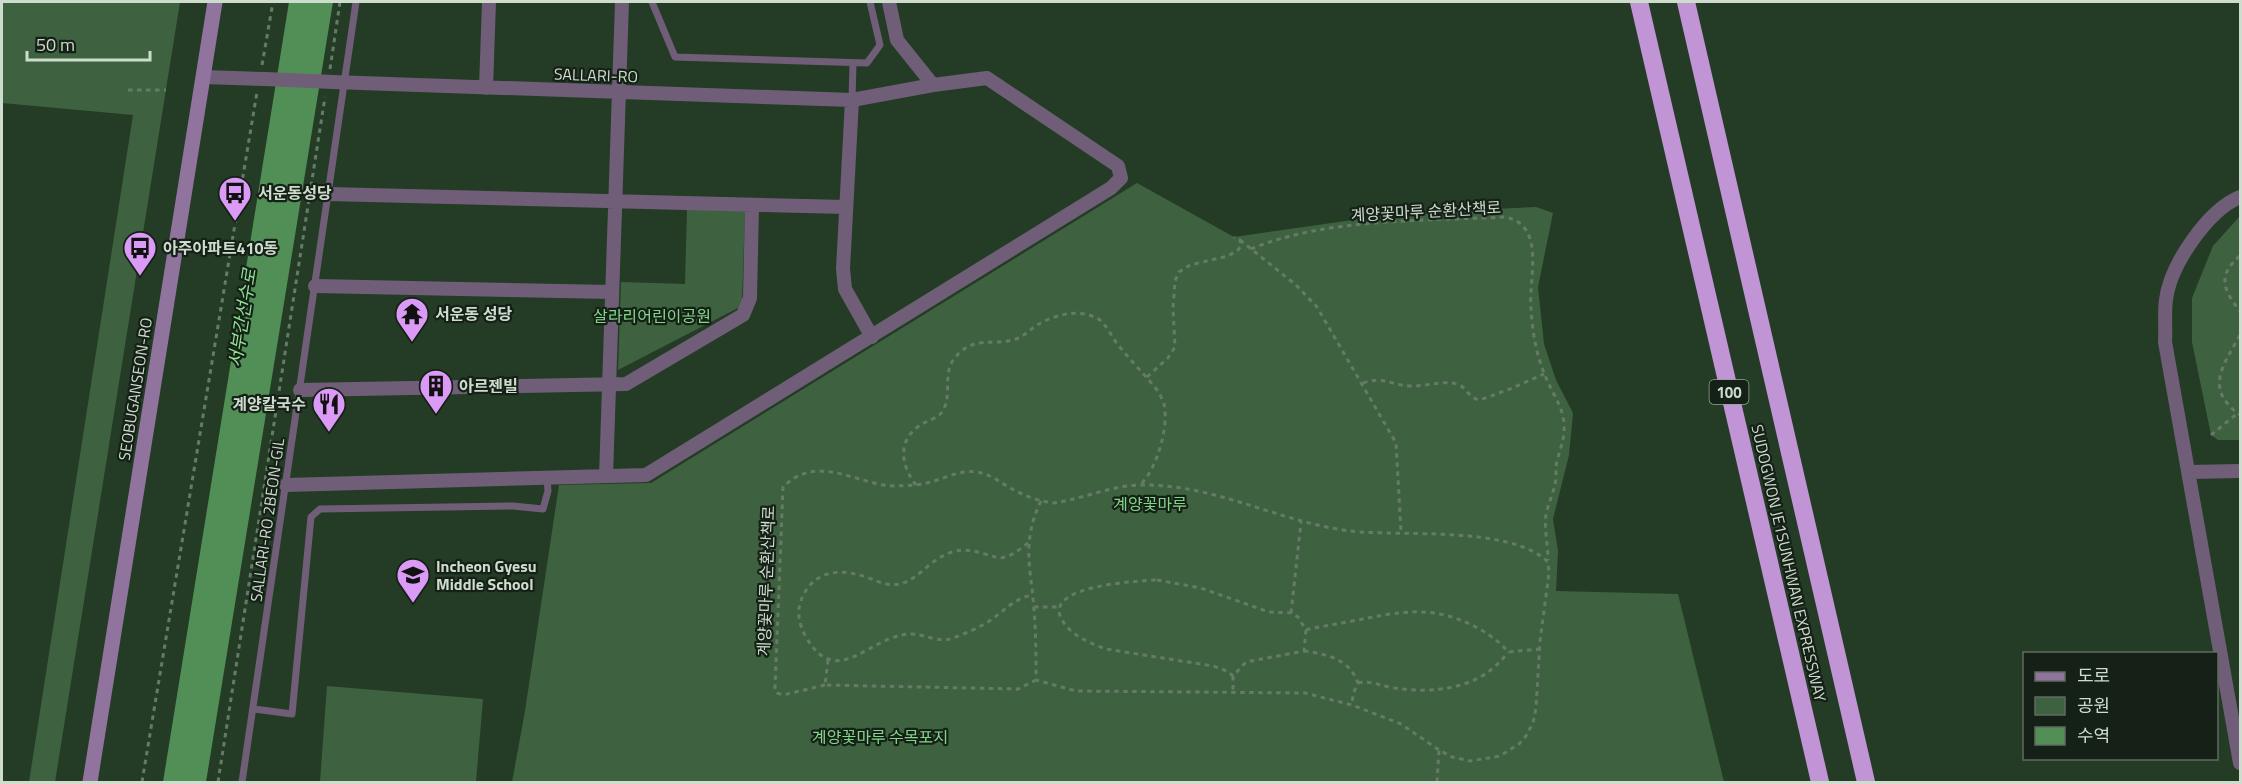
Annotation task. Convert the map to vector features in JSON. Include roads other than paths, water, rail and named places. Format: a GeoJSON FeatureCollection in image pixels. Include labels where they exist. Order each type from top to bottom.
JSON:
{"type":"FeatureCollection","features":[{"type":"Feature","properties":{"kind":"highway","name":"SUDOGWON JE1SUNHWAN EXPRESSWAY"},"geometry":{"type":"LineString","coordinates":[[1639,2],[1820,783]]}},
{"type":"Feature","properties":{"kind":"highway","name":"SUDOGWON JE1SUNHWAN EXPRESSWAY"},"geometry":{"type":"LineString","coordinates":[[1686,2],[1866,783]]}},
{"type":"Feature","properties":{"kind":"main road","name":"SEOBUGANSEON-RO"},"geometry":{"type":"LineString","coordinates":[[90,783],[215,2]]}},
{"type":"Feature","properties":{"kind":"street"},"geometry":{"type":"LineString","coordinates":[[486,88],[489,2]]}},
{"type":"Feature","properties":{"kind":"street"},"geometry":{"type":"LineString","coordinates":[[606,476],[622,2]]}},
{"type":"Feature","properties":{"kind":"street"},"geometry":{"type":"LineString","coordinates":[[889,2],[897,40],[933,85]]}},
{"type":"Feature","properties":{"kind":"street","name":"SALLARI-RO"},"geometry":{"type":"LineString","coordinates":[[203,77],[335,79],[486,88],[852,100],[987,78],[1118,166],[1121,178],[1111,188],[873,337]]}},
{"type":"Feature","properties":{"kind":"street"},"geometry":{"type":"LineString","coordinates":[[286,485],[646,475],[873,337],[846,289],[843,269],[852,100]]}},
{"type":"Feature","properties":{"kind":"street"},"geometry":{"type":"LineString","coordinates":[[328,194],[846,207]]}},
{"type":"Feature","properties":{"kind":"street"},"geometry":{"type":"LineString","coordinates":[[2240,762],[2165,342],[2166,298],[2178,264],[2201,230],[2229,202],[2241,197]]}},
{"type":"Feature","properties":{"kind":"street"},"geometry":{"type":"LineString","coordinates":[[300,390],[626,384],[743,315],[750,298],[752,205]]}},
{"type":"Feature","properties":{"kind":"street"},"geometry":{"type":"LineString","coordinates":[[315,286],[612,292]]}},
{"type":"Feature","properties":{"kind":"street"},"geometry":{"type":"LineString","coordinates":[[2189,472],[2241,471]]}},
{"type":"Feature","properties":{"kind":"lane","name":"SALLARI-RO 2BEON-GIL"},"geometry":{"type":"LineString","coordinates":[[242,783],[328,194],[335,79],[356,2]]}},
{"type":"Feature","properties":{"kind":"lane"},"geometry":{"type":"LineString","coordinates":[[652,2],[675,57],[853,63],[867,63],[880,45],[870,2]]}},
{"type":"Feature","properties":{"kind":"lane"},"geometry":{"type":"LineString","coordinates":[[852,100],[853,63]]}},
{"type":"Feature","properties":{"kind":"lane"},"geometry":{"type":"LineString","coordinates":[[254,709],[292,714],[311,517],[315,512],[320,509],[513,506],[543,509],[548,491],[547,478]]}},
{"type":"Feature","properties":{"kind":"water","name":"서부간선수로"},"geometry":{"type":"Polygon","coordinates":[[[289,2],[333,2],[206,782],[163,782],[289,2]]]}},
{"type":"Feature","properties":{"kind":"place","name":"서운동성당"},"geometry":{"type":"Point","coordinates":[235,222]}},
{"type":"Feature","properties":{"kind":"place","name":"아주아파트410동"},"geometry":{"type":"Point","coordinates":[140,277]}},
{"type":"Feature","properties":{"kind":"place","name":"서운동 성당"},"geometry":{"type":"Point","coordinates":[412,343]}},
{"type":"Feature","properties":{"kind":"place","name":"아르젠빌"},"geometry":{"type":"Point","coordinates":[436,415]}},
{"type":"Feature","properties":{"kind":"place","name":"계양칼국수"},"geometry":{"type":"Point","coordinates":[329,433]}},
{"type":"Feature","properties":{"kind":"place","name":"Incheon Gyesu Middle School"},"geometry":{"type":"Point","coordinates":[413,604]}},
{"type":"Feature","properties":{"kind":"park label","name":"살라리어린이공원"},"geometry":{"type":"Point","coordinates":[652,316]}},
{"type":"Feature","properties":{"kind":"park label","name":"계양꽃마루"},"geometry":{"type":"Point","coordinates":[1150,504]}},
{"type":"Feature","properties":{"kind":"park label","name":"계양꽃마루 수목포지"},"geometry":{"type":"Point","coordinates":[880,737]}}]}
